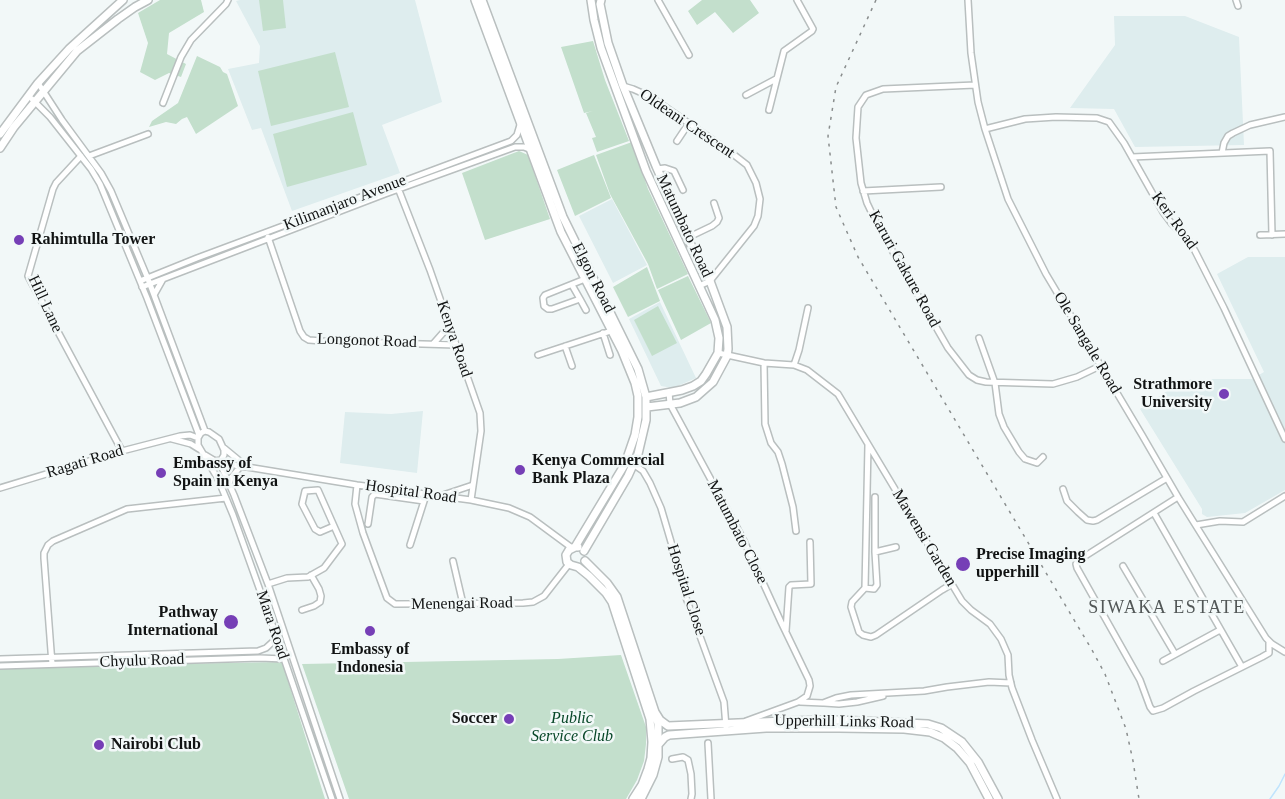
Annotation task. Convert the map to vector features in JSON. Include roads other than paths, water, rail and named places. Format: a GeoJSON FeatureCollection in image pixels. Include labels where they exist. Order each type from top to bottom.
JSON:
{"type":"FeatureCollection","features":[{"type":"Feature","properties":{"kind":"street"},"geometry":{"type":"LineString","coordinates":[[0,134],[38,83],[69,48],[123,0]]}},
{"type":"Feature","properties":{"kind":"street"},"geometry":{"type":"LineString","coordinates":[[129,0],[135,7]]}},
{"type":"Feature","properties":{"kind":"street"},"geometry":{"type":"LineString","coordinates":[[0,148],[14,127],[77,51],[135,7],[148,0]]}},
{"type":"Feature","properties":{"kind":"street"},"geometry":{"type":"LineString","coordinates":[[163,103],[191,40],[228,0]]}},
{"type":"Feature","properties":{"kind":"street","name":"Elgon Road"},"geometry":{"type":"LineString","coordinates":[[475,0],[561,232],[630,369],[638,396],[635,435],[626,461],[573,548]]}},
{"type":"Feature","properties":{"kind":"street","name":"Elgon Road"},"geometry":{"type":"LineString","coordinates":[[482,0],[563,217],[638,369],[646,397],[643,437],[633,464],[584,551]]}},
{"type":"Feature","properties":{"kind":"street"},"geometry":{"type":"LineString","coordinates":[[658,0],[689,55]]}},
{"type":"Feature","properties":{"kind":"street"},"geometry":{"type":"LineString","coordinates":[[768,110],[785,49],[809,35],[813,29],[797,0]]}},
{"type":"Feature","properties":{"kind":"street","name":"Ole Sangale Road"},"geometry":{"type":"LineString","coordinates":[[968,0],[975,85],[985,129],[1008,199],[1038,261],[1178,497],[1269,642],[1285,652]]}},
{"type":"Feature","properties":{"kind":"street"},"geometry":{"type":"LineString","coordinates":[[591,2],[600,2]]}},
{"type":"Feature","properties":{"kind":"street","name":"Matumbato Road"},"geometry":{"type":"LineString","coordinates":[[591,2],[601,48],[645,171],[717,325],[718,353]]}},
{"type":"Feature","properties":{"kind":"street","name":"Matumbato Road"},"geometry":{"type":"LineString","coordinates":[[600,2],[608,43],[623,86],[656,168],[686,235],[710,281],[727,327],[727,356],[713,382],[696,397],[680,403],[646,407]]}},
{"type":"Feature","properties":{"kind":"street"},"geometry":{"type":"LineString","coordinates":[[746,95],[776,80]]}},
{"type":"Feature","properties":{"kind":"street"},"geometry":{"type":"LineString","coordinates":[[38,83],[102,173],[111,191],[149,281],[205,431]]}},
{"type":"Feature","properties":{"kind":"street","name":"Karuri Gakure Road"},"geometry":{"type":"LineString","coordinates":[[975,85],[884,89],[866,95],[858,107],[856,138],[861,183],[877,224],[948,348],[969,375],[977,380],[995,383],[1053,384],[1077,377],[1100,366]]}},
{"type":"Feature","properties":{"kind":"street","name":"Oldeani Crescent"},"geometry":{"type":"LineString","coordinates":[[623,86],[651,97],[729,151],[747,165],[756,183],[760,199],[758,218],[754,226],[710,281],[699,286]]}},
{"type":"Feature","properties":{"kind":"street","name":"Mara Road"},"geometry":{"type":"LineString","coordinates":[[28,96],[50,117],[81,156],[96,176],[104,192],[164,344],[202,452],[234,515],[332,799]]}},
{"type":"Feature","properties":{"kind":"street","name":"Keri Road"},"geometry":{"type":"LineString","coordinates":[[985,129],[1025,119],[1056,117],[1102,118],[1109,122],[1172,224],[1196,251],[1285,439]]}},
{"type":"Feature","properties":{"kind":"street"},"geometry":{"type":"LineString","coordinates":[[1222,153],[1224,143],[1233,133],[1250,125],[1285,117]]}},
{"type":"Feature","properties":{"kind":"street"},"geometry":{"type":"LineString","coordinates":[[677,141],[689,123]]}},
{"type":"Feature","properties":{"kind":"street","name":"Kilimanjaro Avenue"},"geometry":{"type":"LineString","coordinates":[[141,284],[162,277],[197,258],[268,235],[397,187],[511,141],[517,135],[520,125]]}},
{"type":"Feature","properties":{"kind":"street"},"geometry":{"type":"LineString","coordinates":[[89,156],[148,134]]}},
{"type":"Feature","properties":{"kind":"street","name":"Kilimanjaro Avenue"},"geometry":{"type":"LineString","coordinates":[[397,187],[515,147],[529,149]]}},
{"type":"Feature","properties":{"kind":"street"},"geometry":{"type":"LineString","coordinates":[[1132,157],[1270,151],[1272,235]]}},
{"type":"Feature","properties":{"kind":"street","name":"Hill Lane"},"geometry":{"type":"LineString","coordinates":[[81,156],[53,189],[28,276],[122,451]]}},
{"type":"Feature","properties":{"kind":"street"},"geometry":{"type":"LineString","coordinates":[[645,171],[656,168],[674,171],[683,190]]}},
{"type":"Feature","properties":{"kind":"street","name":"Kenya Road"},"geometry":{"type":"LineString","coordinates":[[397,187],[430,270],[480,413],[481,431],[471,500]]}},
{"type":"Feature","properties":{"kind":"street"},"geometry":{"type":"LineString","coordinates":[[863,191],[941,187]]}},
{"type":"Feature","properties":{"kind":"street"},"geometry":{"type":"LineString","coordinates":[[658,198],[668,194]]}},
{"type":"Feature","properties":{"kind":"street"},"geometry":{"type":"LineString","coordinates":[[676,237],[712,226],[717,222],[719,218],[714,203]]}},
{"type":"Feature","properties":{"kind":"street"},"geometry":{"type":"LineString","coordinates":[[1260,235],[1285,234]]}},
{"type":"Feature","properties":{"kind":"street","name":"Longonot Road"},"geometry":{"type":"LineString","coordinates":[[268,235],[300,331],[309,340],[456,345]]}},
{"type":"Feature","properties":{"kind":"street"},"geometry":{"type":"LineString","coordinates":[[143,269],[162,277],[154,295]]}},
{"type":"Feature","properties":{"kind":"street"},"geometry":{"type":"LineString","coordinates":[[580,299],[548,309],[544,306],[543,298],[545,295],[585,279]]}},
{"type":"Feature","properties":{"kind":"street"},"geometry":{"type":"LineString","coordinates":[[572,285],[586,310]]}},
{"type":"Feature","properties":{"kind":"street"},"geometry":{"type":"LineString","coordinates":[[707,303],[716,298]]}},
{"type":"Feature","properties":{"kind":"street"},"geometry":{"type":"LineString","coordinates":[[794,365],[800,350],[808,308]]}},
{"type":"Feature","properties":{"kind":"street","name":"Longonot Road"},"geometry":{"type":"LineString","coordinates":[[434,343],[449,326]]}},
{"type":"Feature","properties":{"kind":"street"},"geometry":{"type":"LineString","coordinates":[[538,355],[611,331]]}},
{"type":"Feature","properties":{"kind":"street"},"geometry":{"type":"LineString","coordinates":[[603,333],[610,355]]}},
{"type":"Feature","properties":{"kind":"street"},"geometry":{"type":"LineString","coordinates":[[979,338],[995,383],[999,414],[1004,427],[1018,452],[1025,459],[1034,463],[1040,462],[1044,457]]}},
{"type":"Feature","properties":{"kind":"street"},"geometry":{"type":"LineString","coordinates":[[164,344],[171,341]]}},
{"type":"Feature","properties":{"kind":"street"},"geometry":{"type":"LineString","coordinates":[[565,346],[572,366]]}},
{"type":"Feature","properties":{"kind":"street"},"geometry":{"type":"LineString","coordinates":[[646,397],[693,386],[706,374],[718,353]]}},
{"type":"Feature","properties":{"kind":"street","name":"Mawensi Garden"},"geometry":{"type":"LineString","coordinates":[[718,353],[764,363],[794,365],[807,370],[838,394],[962,601],[996,630],[1008,655],[1011,682],[1057,799]]}},
{"type":"Feature","properties":{"kind":"street"},"geometry":{"type":"LineString","coordinates":[[764,363],[765,424],[771,443],[778,452],[782,464],[794,507],[796,531]]}},
{"type":"Feature","properties":{"kind":"street","name":"Matumbato Close"},"geometry":{"type":"LineString","coordinates":[[669,392],[670,404],[743,539],[806,673],[810,686],[807,696],[798,702]]}},
{"type":"Feature","properties":{"kind":"street"},"geometry":{"type":"LineString","coordinates":[[198,436],[205,431]]}},
{"type":"Feature","properties":{"kind":"street"},"geometry":{"type":"LineString","coordinates":[[205,431],[214,434],[224,448],[248,467]]}},
{"type":"Feature","properties":{"kind":"street","name":"Ragati Road"},"geometry":{"type":"LineString","coordinates":[[0,488],[122,451],[180,436],[198,436]]}},
{"type":"Feature","properties":{"kind":"street"},"geometry":{"type":"LineString","coordinates":[[170,439],[186,442],[215,461],[220,460],[224,455],[224,448]]}},
{"type":"Feature","properties":{"kind":"street"},"geometry":{"type":"LineString","coordinates":[[868,444],[865,588],[852,602],[851,607],[859,632],[871,637],[876,635],[952,584]]}},
{"type":"Feature","properties":{"kind":"street","name":"Mara Road"},"geometry":{"type":"LineString","coordinates":[[220,460],[268,584],[340,799]]}},
{"type":"Feature","properties":{"kind":"street","name":"Hospital Road"},"geometry":{"type":"LineString","coordinates":[[220,460],[240,467],[425,497],[441,496],[471,500],[509,508],[524,514],[573,548]]}},
{"type":"Feature","properties":{"kind":"street","name":"Hospital Close"},"geometry":{"type":"LineString","coordinates":[[633,464],[643,471],[661,508],[685,595],[724,702],[726,732]]}},
{"type":"Feature","properties":{"kind":"street"},"geometry":{"type":"LineString","coordinates":[[229,484],[240,467]]}},
{"type":"Feature","properties":{"kind":"street"},"geometry":{"type":"LineString","coordinates":[[1063,489],[1067,501],[1087,520],[1094,521],[1167,478]]}},
{"type":"Feature","properties":{"kind":"street","name":"Menengai Road"},"geometry":{"type":"LineString","coordinates":[[357,485],[355,504],[357,516],[389,600],[395,604],[534,602],[544,596],[569,564]]}},
{"type":"Feature","properties":{"kind":"street"},"geometry":{"type":"LineString","coordinates":[[441,496],[473,485]]}},
{"type":"Feature","properties":{"kind":"street"},"geometry":{"type":"LineString","coordinates":[[268,584],[287,578],[308,577],[324,568],[342,544],[334,526],[318,490],[305,491],[302,504],[315,529],[320,532],[334,526]]}},
{"type":"Feature","properties":{"kind":"street"},"geometry":{"type":"LineString","coordinates":[[368,524],[372,497],[375,494],[425,497],[410,545]]}},
{"type":"Feature","properties":{"kind":"street"},"geometry":{"type":"LineString","coordinates":[[1196,525],[1220,521],[1243,522],[1285,496]]}},
{"type":"Feature","properties":{"kind":"street"},"geometry":{"type":"LineString","coordinates":[[865,588],[874,589],[877,585],[874,552],[875,497]]}},
{"type":"Feature","properties":{"kind":"street"},"geometry":{"type":"LineString","coordinates":[[1178,497],[1076,564],[1140,680],[1148,704],[1154,711],[1158,710],[1269,653],[1269,642]]}},
{"type":"Feature","properties":{"kind":"street"},"geometry":{"type":"LineString","coordinates":[[52,661],[44,558],[48,545],[127,509],[226,498]]}},
{"type":"Feature","properties":{"kind":"street"},"geometry":{"type":"LineString","coordinates":[[1154,513],[1242,666]]}},
{"type":"Feature","properties":{"kind":"street"},"geometry":{"type":"LineString","coordinates":[[786,632],[789,586],[811,584],[810,542]]}},
{"type":"Feature","properties":{"kind":"street"},"geometry":{"type":"LineString","coordinates":[[874,552],[896,547]]}},
{"type":"Feature","properties":{"kind":"street"},"geometry":{"type":"LineString","coordinates":[[578,567],[585,561],[586,555],[580,548],[573,548],[566,555],[569,564],[578,567],[606,593],[612,602],[650,719],[651,758],[642,785],[633,799]]}},
{"type":"Feature","properties":{"kind":"street"},"geometry":{"type":"LineString","coordinates":[[453,561],[463,604]]}},
{"type":"Feature","properties":{"kind":"street"},"geometry":{"type":"LineString","coordinates":[[585,561],[607,583],[617,597],[658,724],[658,757],[653,775],[641,799]]}},
{"type":"Feature","properties":{"kind":"street"},"geometry":{"type":"LineString","coordinates":[[1123,566],[1175,654]]}},
{"type":"Feature","properties":{"kind":"street"},"geometry":{"type":"LineString","coordinates":[[302,610],[320,602],[319,589],[311,575]]}},
{"type":"Feature","properties":{"kind":"street"},"geometry":{"type":"LineString","coordinates":[[1163,661],[1220,630]]}},
{"type":"Feature","properties":{"kind":"street","name":"Chyulu Road"},"geometry":{"type":"LineString","coordinates":[[0,666],[52,661],[258,651],[266,648],[277,638]]}},
{"type":"Feature","properties":{"kind":"street","name":"Chyulu Road"},"geometry":{"type":"LineString","coordinates":[[0,659],[52,661],[284,659]]}},
{"type":"Feature","properties":{"kind":"street"},"geometry":{"type":"LineString","coordinates":[[745,722],[798,702],[823,703],[851,695],[924,691],[989,682],[1011,682]]}},
{"type":"Feature","properties":{"kind":"street"},"geometry":{"type":"LineString","coordinates":[[655,712],[668,726],[726,723]]}},
{"type":"Feature","properties":{"kind":"street","name":"Upperhill Links Road"},"geometry":{"type":"LineString","coordinates":[[726,723],[837,720],[917,723],[941,728],[962,742],[978,762],[998,799]]}},
{"type":"Feature","properties":{"kind":"street","name":"Upperhill Links Road"},"geometry":{"type":"LineString","coordinates":[[726,732],[766,728],[839,728],[904,729],[930,732],[944,738],[957,748],[970,763],[989,799]]}},
{"type":"Feature","properties":{"kind":"street"},"geometry":{"type":"LineString","coordinates":[[658,746],[664,737],[669,735],[726,732]]}},
{"type":"Feature","properties":{"kind":"street"},"geometry":{"type":"LineString","coordinates":[[708,743],[711,799]]}},
{"type":"Feature","properties":{"kind":"street"},"geometry":{"type":"LineString","coordinates":[[672,759],[683,757],[688,759],[692,774],[691,799]]}},
{"type":"Feature","properties":{"kind":"waterway"},"geometry":{"type":"LineString","coordinates":[[1270,799],[1285,774]]}},
{"type":"Feature","properties":{"kind":"railway"},"geometry":{"type":"LineString","coordinates":[[876,0],[836,87],[828,136],[836,207],[858,257],[1105,674],[1126,729],[1139,799]]}},
{"type":"Feature","properties":{"kind":"place","name":"Rahimtulla Tower"},"geometry":{"type":"Point","coordinates":[19,240]}},
{"type":"Feature","properties":{"kind":"place","name":"Strathmore University"},"geometry":{"type":"Point","coordinates":[1224,394]}},
{"type":"Feature","properties":{"kind":"place","name":"Kenya Commercial Bank Plaza"},"geometry":{"type":"Point","coordinates":[520,470]}},
{"type":"Feature","properties":{"kind":"place","name":"Embassy of Spain in Kenya"},"geometry":{"type":"Point","coordinates":[161,473]}},
{"type":"Feature","properties":{"kind":"place","name":"Precise Imaging upperhill"},"geometry":{"type":"Point","coordinates":[963,564]}},
{"type":"Feature","properties":{"kind":"place","name":"Pathway International"},"geometry":{"type":"Point","coordinates":[231,622]}},
{"type":"Feature","properties":{"kind":"place","name":"Embassy of Indonesia"},"geometry":{"type":"Point","coordinates":[370,631]}},
{"type":"Feature","properties":{"kind":"place","name":"Soccer"},"geometry":{"type":"Point","coordinates":[509,719]}},
{"type":"Feature","properties":{"kind":"place","name":"Nairobi Club"},"geometry":{"type":"Point","coordinates":[99,745]}},
{"type":"Feature","properties":{"kind":"district","name":"SIWAKA ESTATE"},"geometry":{"type":"Point","coordinates":[1167,608]}},
{"type":"Feature","properties":{"kind":"park label","name":"Public Service Club"},"geometry":{"type":"Point","coordinates":[572,728]}}]}
